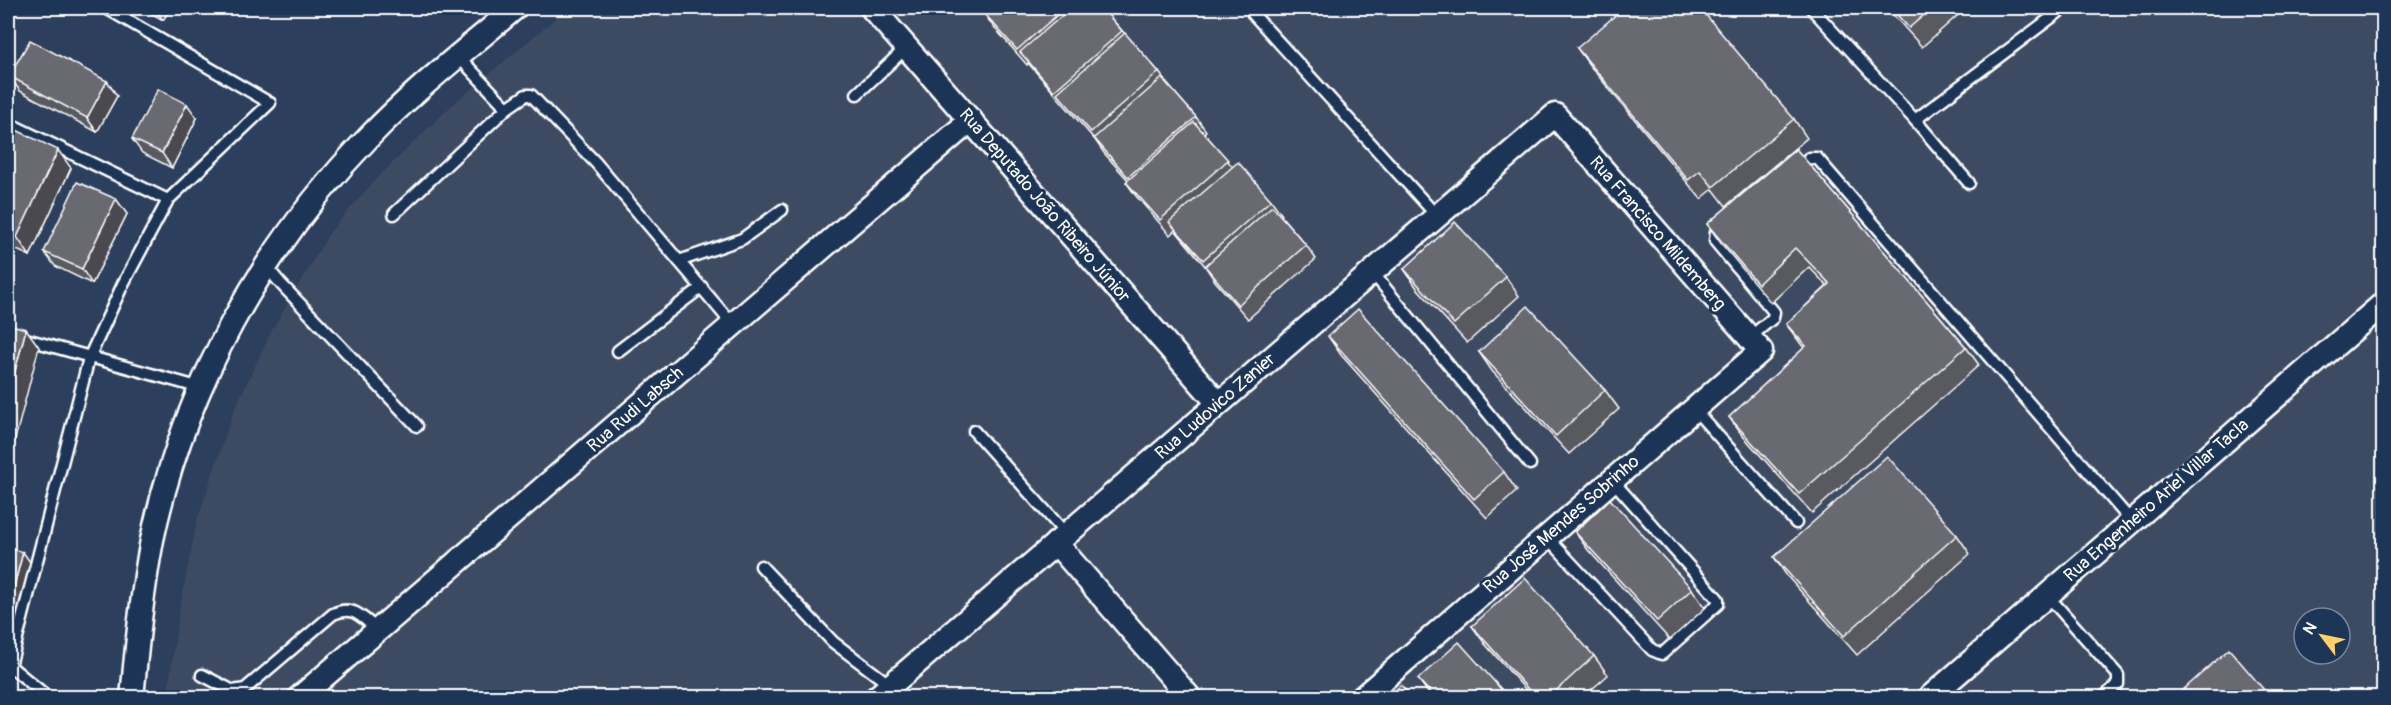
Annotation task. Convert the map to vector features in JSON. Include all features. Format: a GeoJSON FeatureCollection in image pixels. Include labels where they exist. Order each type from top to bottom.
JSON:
{"type":"FeatureCollection","features":[{"type":"Feature","properties":{"kind":"street"},"geometry":{"type":"LineString","coordinates":[[132,698],[143,594],[167,482],[201,388],[223,340],[266,265],[293,225],[369,137],[409,98],[515,8]]}},
{"type":"Feature","properties":{"kind":"street","name":"Rua Deputado João Ribeiro Júnior"},"geometry":{"type":"LineString","coordinates":[[872,8],[1218,403]]}},
{"type":"Feature","properties":{"kind":"street","name":"Rua Ludovico Zanier"},"geometry":{"type":"LineString","coordinates":[[883,691],[1555,115]]}},
{"type":"Feature","properties":{"kind":"street","name":"Rua Francisco Mildemberg"},"geometry":{"type":"LineString","coordinates":[[1555,115],[1755,345]]}},
{"type":"Feature","properties":{"kind":"street","name":"Rua Rudi Labsch"},"geometry":{"type":"LineString","coordinates":[[299,698],[971,120]]}},
{"type":"Feature","properties":{"kind":"street","name":"Rua Engenheiro Ariel Villar Tacla"},"geometry":{"type":"LineString","coordinates":[[1929,698],[2384,303]]}},
{"type":"Feature","properties":{"kind":"street","name":"Rua José Mendes Sobrinho"},"geometry":{"type":"LineString","coordinates":[[1362,698],[1694,409],[1755,345]]}},
{"type":"Feature","properties":{"kind":"street"},"geometry":{"type":"LineString","coordinates":[[1061,538],[1190,698]]}},
{"type":"Feature","properties":{"kind":"lane"},"geometry":{"type":"LineString","coordinates":[[49,698],[9,666],[89,358],[123,284],[168,200],[270,103],[106,8]]}},
{"type":"Feature","properties":{"kind":"lane"},"geometry":{"type":"LineString","coordinates":[[1915,120],[2064,8]]}},
{"type":"Feature","properties":{"kind":"lane"},"geometry":{"type":"LineString","coordinates":[[1814,10],[1915,120],[1969,183]]}},
{"type":"Feature","properties":{"kind":"lane"},"geometry":{"type":"LineString","coordinates":[[1253,14],[1437,216]]}},
{"type":"Feature","properties":{"kind":"lane"},"geometry":{"type":"LineString","coordinates":[[858,94],[907,48]]}},
{"type":"Feature","properties":{"kind":"lane"},"geometry":{"type":"LineString","coordinates":[[458,56],[507,108]]}},
{"type":"Feature","properties":{"kind":"lane"},"geometry":{"type":"LineString","coordinates":[[394,214],[507,108],[526,95],[531,95],[596,164],[733,325]]}},
{"type":"Feature","properties":{"kind":"lane"},"geometry":{"type":"LineString","coordinates":[[8,123],[168,200]]}},
{"type":"Feature","properties":{"kind":"lane"},"geometry":{"type":"LineString","coordinates":[[1791,172],[1809,158],[1817,158],[2132,522]]}},
{"type":"Feature","properties":{"kind":"lane"},"geometry":{"type":"LineString","coordinates":[[679,261],[742,238],[782,210]]}},
{"type":"Feature","properties":{"kind":"lane"},"geometry":{"type":"LineString","coordinates":[[1735,217],[1716,232],[1715,241],[1774,312],[1773,318],[1755,345]]}},
{"type":"Feature","properties":{"kind":"lane"},"geometry":{"type":"LineString","coordinates":[[266,265],[281,284],[417,426]]}},
{"type":"Feature","properties":{"kind":"lane"},"geometry":{"type":"LineString","coordinates":[[1372,272],[1530,464]]}},
{"type":"Feature","properties":{"kind":"lane"},"geometry":{"type":"LineString","coordinates":[[618,351],[702,287]]}},
{"type":"Feature","properties":{"kind":"lane"},"geometry":{"type":"LineString","coordinates":[[8,334],[201,388]]}},
{"type":"Feature","properties":{"kind":"lane"},"geometry":{"type":"LineString","coordinates":[[1694,409],[1796,523]]}},
{"type":"Feature","properties":{"kind":"lane"},"geometry":{"type":"LineString","coordinates":[[974,431],[1061,538]]}},
{"type":"Feature","properties":{"kind":"lane"},"geometry":{"type":"LineString","coordinates":[[1547,537],[1652,650],[1662,654],[1718,604],[1718,599],[1612,480]]}},
{"type":"Feature","properties":{"kind":"lane"},"geometry":{"type":"LineString","coordinates":[[761,566],[883,691]]}},
{"type":"Feature","properties":{"kind":"lane"},"geometry":{"type":"LineString","coordinates":[[2047,595],[2118,675],[2118,684],[2103,698]]}},
{"type":"Feature","properties":{"kind":"lane"},"geometry":{"type":"LineString","coordinates":[[202,675],[233,691],[245,689],[333,614],[342,610],[353,610],[378,630]]}},
{"type":"Feature","properties":{"kind":"shaded area"},"geometry":{"type":"Polygon","coordinates":[[[568,8],[2383,8],[2383,697],[167,698],[179,612],[197,521],[233,413],[271,332],[330,232],[374,181],[451,106],[568,8]]]}},
{"type":"Feature","properties":{"kind":"building"},"geometry":{"type":"Polygon","coordinates":[[[987,8],[1065,8],[1017,50],[983,12],[987,8]]]}},
{"type":"Feature","properties":{"kind":"building"},"geometry":{"type":"Polygon","coordinates":[[[1071,8],[1102,8],[1122,31],[1054,91],[1020,52],[1071,8]]]}},
{"type":"Feature","properties":{"kind":"building"},"geometry":{"type":"Polygon","coordinates":[[[1624,8],[1700,8],[1794,119],[1713,187],[1700,171],[1688,180],[1577,48],[1624,8]]]}},
{"type":"Feature","properties":{"kind":"building"},"geometry":{"type":"Polygon","coordinates":[[[1891,8],[1932,8],[1909,28],[1891,8]]]}},
{"type":"Feature","properties":{"kind":"building"},"geometry":{"type":"Polygon","coordinates":[[[1125,33],[1159,72],[1091,132],[1057,93],[1125,33]]]}},
{"type":"Feature","properties":{"kind":"building"},"geometry":{"type":"Polygon","coordinates":[[[30,40],[107,81],[87,118],[9,76],[30,40]]]}},
{"type":"Feature","properties":{"kind":"building"},"geometry":{"type":"Polygon","coordinates":[[[1162,78],[1196,117],[1128,177],[1094,138],[1162,78]]]}},
{"type":"Feature","properties":{"kind":"building"},"geometry":{"type":"Polygon","coordinates":[[[158,89],[187,104],[162,153],[132,139],[158,89]]]}},
{"type":"Feature","properties":{"kind":"building"},"geometry":{"type":"Polygon","coordinates":[[[1194,122],[1228,160],[1160,220],[1126,182],[1194,122]]]}},
{"type":"Feature","properties":{"kind":"building"},"geometry":{"type":"Polygon","coordinates":[[[8,126],[58,150],[17,237],[8,233],[8,126]]]}},
{"type":"Feature","properties":{"kind":"building"},"geometry":{"type":"Polygon","coordinates":[[[1796,149],[1966,347],[1799,494],[1729,417],[1806,346],[1786,324],[1830,284],[1795,248],[1758,284],[1707,224],[1796,149]]]}},
{"type":"Feature","properties":{"kind":"building"},"geometry":{"type":"Polygon","coordinates":[[[1238,162],[1271,200],[1203,260],[1169,222],[1238,162]]]}},
{"type":"Feature","properties":{"kind":"building"},"geometry":{"type":"Polygon","coordinates":[[[77,182],[116,199],[82,269],[44,252],[77,182]]]}},
{"type":"Feature","properties":{"kind":"building"},"geometry":{"type":"Polygon","coordinates":[[[1272,206],[1306,245],[1238,305],[1205,266],[1272,206]]]}},
{"type":"Feature","properties":{"kind":"building"},"geometry":{"type":"Polygon","coordinates":[[[1455,222],[1506,277],[1454,324],[1404,269],[1455,222]]]}},
{"type":"Feature","properties":{"kind":"building"},"geometry":{"type":"Polygon","coordinates":[[[1528,306],[1605,390],[1556,436],[1479,352],[1528,306]]]}},
{"type":"Feature","properties":{"kind":"building"},"geometry":{"type":"Polygon","coordinates":[[[1358,309],[1504,472],[1474,499],[1328,336],[1358,309]]]}},
{"type":"Feature","properties":{"kind":"building"},"geometry":{"type":"Polygon","coordinates":[[[8,324],[26,329],[8,398],[8,324]]]}},
{"type":"Feature","properties":{"kind":"building"},"geometry":{"type":"Polygon","coordinates":[[[1887,456],[1957,535],[1844,636],[1774,557],[1887,456]]]}},
{"type":"Feature","properties":{"kind":"building"},"geometry":{"type":"Polygon","coordinates":[[[1610,499],[1692,589],[1657,621],[1575,532],[1610,499]]]}},
{"type":"Feature","properties":{"kind":"building"},"geometry":{"type":"Polygon","coordinates":[[[8,548],[23,552],[9,605],[8,605],[8,548]]]}},
{"type":"Feature","properties":{"kind":"building"},"geometry":{"type":"Polygon","coordinates":[[[1525,578],[1594,656],[1548,698],[1536,698],[1472,626],[1525,578]]]}},
{"type":"Feature","properties":{"kind":"building"},"geometry":{"type":"Polygon","coordinates":[[[1459,642],[1509,698],[1435,698],[1418,679],[1459,642]]]}},
{"type":"Feature","properties":{"kind":"building"},"geometry":{"type":"Polygon","coordinates":[[[2229,649],[2271,698],[2174,698],[2229,649]]]}},
{"type":"Feature","properties":{"kind":"building"},"geometry":{"type":"Polygon","coordinates":[[[1401,685],[1412,698],[1387,698],[1401,685]]]}}]}
